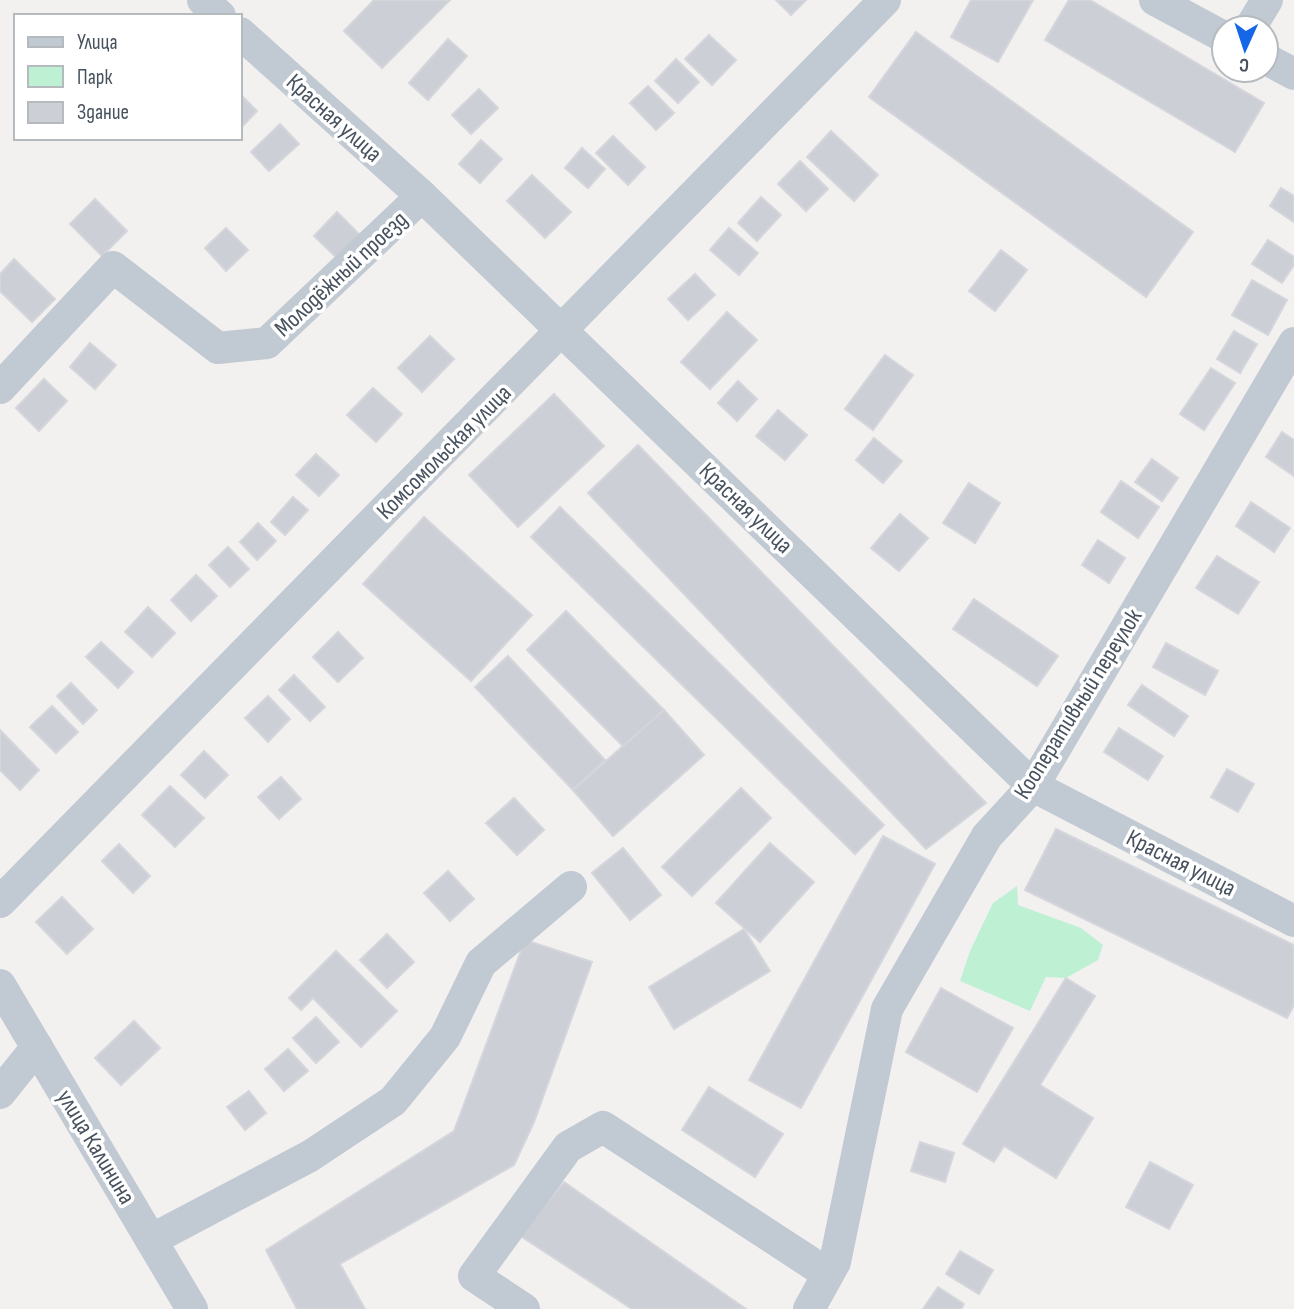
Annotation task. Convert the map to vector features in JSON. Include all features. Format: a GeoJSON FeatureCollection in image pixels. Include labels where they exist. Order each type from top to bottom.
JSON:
{"type":"FeatureCollection","features":[{"type":"Feature","properties":{"kind":"street"},"geometry":{"type":"LineString","coordinates":[[203,0],[218,14]]}},
{"type":"Feature","properties":{"kind":"street","name":"Комсомольская улица"},"geometry":{"type":"LineString","coordinates":[[0,901],[886,0]]}},
{"type":"Feature","properties":{"kind":"street"},"geometry":{"type":"LineString","coordinates":[[1155,0],[1210,29]]}},
{"type":"Feature","properties":{"kind":"street","name":"Красная улица"},"geometry":{"type":"LineString","coordinates":[[242,35],[422,196],[1033,786],[1294,921]]}},
{"type":"Feature","properties":{"kind":"street","name":"Молодёжный проезд"},"geometry":{"type":"LineString","coordinates":[[0,388],[113,267],[218,348],[267,343],[422,196]]}},
{"type":"Feature","properties":{"kind":"street","name":"Кооперативный переулок"},"geometry":{"type":"LineString","coordinates":[[809,1309],[835,1262],[887,1009],[987,836],[1033,786],[1294,343]]}},
{"type":"Feature","properties":{"kind":"street"},"geometry":{"type":"LineString","coordinates":[[151,1240],[310,1156],[393,1101],[445,1037],[481,963],[571,887]]}},
{"type":"Feature","properties":{"kind":"street","name":"улица Калинина"},"geometry":{"type":"LineString","coordinates":[[0,985],[192,1309]]}},
{"type":"Feature","properties":{"kind":"street"},"geometry":{"type":"LineString","coordinates":[[0,1093],[37,1047]]}},
{"type":"Feature","properties":{"kind":"street"},"geometry":{"type":"LineString","coordinates":[[524,1309],[474,1276],[568,1147],[603,1127],[828,1274]]}},
{"type":"Feature","properties":{"kind":"green space"},"geometry":{"type":"Polygon","coordinates":[[[1017,886],[1018,905],[1081,928],[1103,945],[1098,960],[1066,978],[1046,977],[1030,1011],[960,981],[970,951],[993,903],[1017,886]]]}},
{"type":"Feature","properties":{"kind":"building"},"geometry":{"type":"Polygon","coordinates":[[[374,0],[450,0],[382,68],[344,31],[374,0]]]}},
{"type":"Feature","properties":{"kind":"building"},"geometry":{"type":"Polygon","coordinates":[[[776,0],[806,0],[791,15],[776,0]]]}},
{"type":"Feature","properties":{"kind":"building"},"geometry":{"type":"Polygon","coordinates":[[[971,0],[1033,0],[998,62],[951,37],[971,0]]]}},
{"type":"Feature","properties":{"kind":"building"},"geometry":{"type":"Polygon","coordinates":[[[1069,0],[1090,0],[1210,71],[1210,84],[1232,84],[1264,103],[1235,152],[1045,40],[1069,0]]]}},
{"type":"Feature","properties":{"kind":"building"},"geometry":{"type":"Polygon","coordinates":[[[916,32],[1193,232],[1146,297],[869,97],[916,32]]]}},
{"type":"Feature","properties":{"kind":"building"},"geometry":{"type":"Polygon","coordinates":[[[709,35],[736,60],[712,85],[685,59],[709,35]]]}},
{"type":"Feature","properties":{"kind":"building"},"geometry":{"type":"Polygon","coordinates":[[[448,39],[467,56],[428,100],[409,83],[448,39]]]}},
{"type":"Feature","properties":{"kind":"building"},"geometry":{"type":"Polygon","coordinates":[[[676,59],[699,82],[678,103],[655,81],[676,59]]]}},
{"type":"Feature","properties":{"kind":"building"},"geometry":{"type":"Polygon","coordinates":[[[648,86],[674,113],[656,130],[630,103],[648,86]]]}},
{"type":"Feature","properties":{"kind":"building"},"geometry":{"type":"Polygon","coordinates":[[[479,89],[498,108],[471,134],[452,115],[479,89]]]}},
{"type":"Feature","properties":{"kind":"building"},"geometry":{"type":"Polygon","coordinates":[[[242,96],[257,111],[242,127],[242,96]]]}},
{"type":"Feature","properties":{"kind":"building"},"geometry":{"type":"Polygon","coordinates":[[[280,124],[299,144],[269,171],[251,152],[280,124]]]}},
{"type":"Feature","properties":{"kind":"building"},"geometry":{"type":"Polygon","coordinates":[[[831,131],[878,175],[854,201],[807,157],[831,131]]]}},
{"type":"Feature","properties":{"kind":"building"},"geometry":{"type":"Polygon","coordinates":[[[613,136],[645,167],[628,185],[596,153],[613,136]]]}},
{"type":"Feature","properties":{"kind":"building"},"geometry":{"type":"Polygon","coordinates":[[[481,140],[502,159],[480,183],[459,164],[481,140]]]}},
{"type":"Feature","properties":{"kind":"building"},"geometry":{"type":"Polygon","coordinates":[[[582,148],[605,169],[588,188],[565,168],[582,148]]]}},
{"type":"Feature","properties":{"kind":"building"},"geometry":{"type":"Polygon","coordinates":[[[800,161],[828,189],[806,211],[778,184],[800,161]]]}},
{"type":"Feature","properties":{"kind":"building"},"geometry":{"type":"Polygon","coordinates":[[[532,175],[571,212],[545,238],[507,201],[532,175]]]}},
{"type":"Feature","properties":{"kind":"building"},"geometry":{"type":"Polygon","coordinates":[[[1281,188],[1294,196],[1294,222],[1270,206],[1281,188]]]}},
{"type":"Feature","properties":{"kind":"building"},"geometry":{"type":"Polygon","coordinates":[[[761,197],[781,215],[757,241],[738,223],[761,197]]]}},
{"type":"Feature","properties":{"kind":"building"},"geometry":{"type":"Polygon","coordinates":[[[95,199],[127,231],[102,256],[70,224],[95,199]]]}},
{"type":"Feature","properties":{"kind":"building"},"geometry":{"type":"Polygon","coordinates":[[[337,212],[360,235],[338,259],[314,236],[337,212]]]}},
{"type":"Feature","properties":{"kind":"building"},"geometry":{"type":"Polygon","coordinates":[[[226,228],[248,250],[226,271],[205,248],[226,228]]]}},
{"type":"Feature","properties":{"kind":"building"},"geometry":{"type":"Polygon","coordinates":[[[729,228],[758,253],[739,275],[710,250],[729,228]]]}},
{"type":"Feature","properties":{"kind":"building"},"geometry":{"type":"Polygon","coordinates":[[[1268,240],[1294,257],[1294,265],[1282,283],[1252,264],[1268,240]]]}},
{"type":"Feature","properties":{"kind":"building"},"geometry":{"type":"Polygon","coordinates":[[[1001,250],[1027,270],[995,311],[969,291],[1001,250]]]}},
{"type":"Feature","properties":{"kind":"building"},"geometry":{"type":"Polygon","coordinates":[[[14,259],[55,299],[32,322],[0,291],[0,274],[14,259]]]}},
{"type":"Feature","properties":{"kind":"building"},"geometry":{"type":"Polygon","coordinates":[[[695,274],[715,295],[688,320],[668,299],[695,274]]]}},
{"type":"Feature","properties":{"kind":"building"},"geometry":{"type":"Polygon","coordinates":[[[1252,280],[1287,300],[1268,335],[1232,315],[1252,280]]]}},
{"type":"Feature","properties":{"kind":"building"},"geometry":{"type":"Polygon","coordinates":[[[727,312],[757,340],[710,389],[681,362],[727,312]]]}},
{"type":"Feature","properties":{"kind":"building"},"geometry":{"type":"Polygon","coordinates":[[[1234,331],[1257,344],[1240,373],[1217,359],[1234,331]]]}},
{"type":"Feature","properties":{"kind":"building"},"geometry":{"type":"Polygon","coordinates":[[[430,336],[454,359],[422,392],[398,368],[430,336]]]}},
{"type":"Feature","properties":{"kind":"building"},"geometry":{"type":"Polygon","coordinates":[[[90,343],[116,365],[95,389],[70,367],[90,343]]]}},
{"type":"Feature","properties":{"kind":"building"},"geometry":{"type":"Polygon","coordinates":[[[885,355],[913,375],[873,430],[845,409],[885,355]]]}},
{"type":"Feature","properties":{"kind":"building"},"geometry":{"type":"Polygon","coordinates":[[[1211,368],[1235,383],[1204,430],[1180,414],[1211,368]]]}},
{"type":"Feature","properties":{"kind":"building"},"geometry":{"type":"Polygon","coordinates":[[[44,379],[67,401],[39,431],[16,408],[44,379]]]}},
{"type":"Feature","properties":{"kind":"building"},"geometry":{"type":"Polygon","coordinates":[[[738,381],[757,399],[737,421],[718,403],[738,381]]]}},
{"type":"Feature","properties":{"kind":"building"},"geometry":{"type":"Polygon","coordinates":[[[373,388],[402,414],[376,442],[347,415],[373,388]]]}},
{"type":"Feature","properties":{"kind":"building"},"geometry":{"type":"Polygon","coordinates":[[[554,394],[604,446],[518,527],[469,475],[554,394]]]}},
{"type":"Feature","properties":{"kind":"building"},"geometry":{"type":"Polygon","coordinates":[[[778,410],[807,435],[785,460],[756,436],[778,410]]]}},
{"type":"Feature","properties":{"kind":"building"},"geometry":{"type":"Polygon","coordinates":[[[1282,432],[1294,440],[1294,476],[1266,457],[1282,432]]]}},
{"type":"Feature","properties":{"kind":"building"},"geometry":{"type":"Polygon","coordinates":[[[874,438],[902,461],[883,483],[856,460],[874,438]]]}},
{"type":"Feature","properties":{"kind":"building"},"geometry":{"type":"Polygon","coordinates":[[[638,445],[986,803],[926,849],[588,493],[638,445]]]}},
{"type":"Feature","properties":{"kind":"building"},"geometry":{"type":"Polygon","coordinates":[[[316,454],[339,475],[319,496],[296,475],[316,454]]]}},
{"type":"Feature","properties":{"kind":"building"},"geometry":{"type":"Polygon","coordinates":[[[1152,459],[1178,478],[1162,501],[1135,482],[1152,459]]]}},
{"type":"Feature","properties":{"kind":"building"},"geometry":{"type":"Polygon","coordinates":[[[1121,481],[1159,507],[1138,538],[1101,512],[1121,481]]]}},
{"type":"Feature","properties":{"kind":"building"},"geometry":{"type":"Polygon","coordinates":[[[969,483],[1000,503],[975,543],[943,523],[969,483]]]}},
{"type":"Feature","properties":{"kind":"building"},"geometry":{"type":"Polygon","coordinates":[[[293,497],[308,510],[285,535],[271,522],[293,497]]]}},
{"type":"Feature","properties":{"kind":"building"},"geometry":{"type":"Polygon","coordinates":[[[1251,502],[1290,528],[1274,552],[1236,526],[1251,502]]]}},
{"type":"Feature","properties":{"kind":"building"},"geometry":{"type":"Polygon","coordinates":[[[560,507],[884,825],[855,854],[531,537],[560,507]]]}},
{"type":"Feature","properties":{"kind":"building"},"geometry":{"type":"Polygon","coordinates":[[[900,514],[928,538],[899,571],[871,548],[900,514]]]}},
{"type":"Feature","properties":{"kind":"building"},"geometry":{"type":"Polygon","coordinates":[[[424,517],[532,615],[471,681],[363,584],[424,517]]]}},
{"type":"Feature","properties":{"kind":"building"},"geometry":{"type":"Polygon","coordinates":[[[258,523],[276,541],[257,560],[240,542],[258,523]]]}},
{"type":"Feature","properties":{"kind":"building"},"geometry":{"type":"Polygon","coordinates":[[[1098,540],[1125,558],[1109,583],[1082,565],[1098,540]]]}},
{"type":"Feature","properties":{"kind":"building"},"geometry":{"type":"Polygon","coordinates":[[[228,547],[249,569],[230,587],[209,565],[228,547]]]}},
{"type":"Feature","properties":{"kind":"building"},"geometry":{"type":"Polygon","coordinates":[[[1217,556],[1259,582],[1238,614],[1196,588],[1217,556]]]}},
{"type":"Feature","properties":{"kind":"building"},"geometry":{"type":"Polygon","coordinates":[[[196,575],[217,596],[191,621],[171,600],[196,575]]]}},
{"type":"Feature","properties":{"kind":"building"},"geometry":{"type":"Polygon","coordinates":[[[974,599],[1058,656],[1037,686],[953,629],[974,599]]]}},
{"type":"Feature","properties":{"kind":"building"},"geometry":{"type":"Polygon","coordinates":[[[148,607],[175,633],[152,657],[125,632],[148,607]]]}},
{"type":"Feature","properties":{"kind":"building"},"geometry":{"type":"Polygon","coordinates":[[[566,611],[664,710],[625,748],[527,650],[566,611]]]}},
{"type":"Feature","properties":{"kind":"building"},"geometry":{"type":"Polygon","coordinates":[[[338,632],[363,658],[338,682],[313,657],[338,632]]]}},
{"type":"Feature","properties":{"kind":"building"},"geometry":{"type":"Polygon","coordinates":[[[101,642],[133,672],[118,688],[86,657],[101,642]]]}},
{"type":"Feature","properties":{"kind":"building"},"geometry":{"type":"Polygon","coordinates":[[[1166,643],[1218,671],[1205,695],[1153,667],[1166,643]]]}},
{"type":"Feature","properties":{"kind":"building"},"geometry":{"type":"Polygon","coordinates":[[[508,656],[605,760],[573,790],[475,687],[508,656]]]}},
{"type":"Feature","properties":{"kind":"building"},"geometry":{"type":"Polygon","coordinates":[[[294,675],[325,707],[310,721],[279,690],[294,675]]]}},
{"type":"Feature","properties":{"kind":"building"},"geometry":{"type":"Polygon","coordinates":[[[71,683],[97,710],[83,724],[57,696],[71,683]]]}},
{"type":"Feature","properties":{"kind":"building"},"geometry":{"type":"Polygon","coordinates":[[[1142,685],[1188,716],[1174,736],[1128,705],[1142,685]]]}},
{"type":"Feature","properties":{"kind":"building"},"geometry":{"type":"Polygon","coordinates":[[[268,696],[290,719],[268,742],[245,718],[268,696]]]}},
{"type":"Feature","properties":{"kind":"building"},"geometry":{"type":"Polygon","coordinates":[[[52,706],[78,732],[56,753],[30,727],[52,706]]]}},
{"type":"Feature","properties":{"kind":"building"},"geometry":{"type":"Polygon","coordinates":[[[664,710],[704,755],[613,836],[573,790],[664,710]]]}},
{"type":"Feature","properties":{"kind":"building"},"geometry":{"type":"Polygon","coordinates":[[[1119,728],[1163,756],[1148,780],[1104,752],[1119,728]]]}},
{"type":"Feature","properties":{"kind":"building"},"geometry":{"type":"Polygon","coordinates":[[[0,730],[39,770],[20,790],[0,770],[0,730]]]}},
{"type":"Feature","properties":{"kind":"building"},"geometry":{"type":"Polygon","coordinates":[[[204,751],[228,775],[205,798],[181,775],[204,751]]]}},
{"type":"Feature","properties":{"kind":"building"},"geometry":{"type":"Polygon","coordinates":[[[1227,769],[1254,784],[1238,812],[1211,797],[1227,769]]]}},
{"type":"Feature","properties":{"kind":"building"},"geometry":{"type":"Polygon","coordinates":[[[281,777],[301,799],[279,819],[258,797],[281,777]]]}},
{"type":"Feature","properties":{"kind":"building"},"geometry":{"type":"Polygon","coordinates":[[[170,786],[204,818],[175,847],[142,815],[170,786]]]}},
{"type":"Feature","properties":{"kind":"building"},"geometry":{"type":"Polygon","coordinates":[[[741,788],[771,818],[692,896],[662,867],[741,788]]]}},
{"type":"Feature","properties":{"kind":"building"},"geometry":{"type":"Polygon","coordinates":[[[514,798],[544,830],[517,855],[486,823],[514,798]]]}},
{"type":"Feature","properties":{"kind":"building"},"geometry":{"type":"Polygon","coordinates":[[[1056,829],[1294,945],[1294,1005],[1287,1018],[1025,890],[1056,829]]]}},
{"type":"Feature","properties":{"kind":"building"},"geometry":{"type":"Polygon","coordinates":[[[883,836],[935,864],[801,1108],[749,1080],[883,836]]]}},
{"type":"Feature","properties":{"kind":"building"},"geometry":{"type":"Polygon","coordinates":[[[770,843],[814,882],[760,942],[716,903],[770,843]]]}},
{"type":"Feature","properties":{"kind":"building"},"geometry":{"type":"Polygon","coordinates":[[[119,844],[150,876],[133,893],[102,861],[119,844]]]}},
{"type":"Feature","properties":{"kind":"building"},"geometry":{"type":"Polygon","coordinates":[[[623,848],[661,895],[630,920],[592,873],[623,848]]]}},
{"type":"Feature","properties":{"kind":"building"},"geometry":{"type":"Polygon","coordinates":[[[448,871],[474,899],[450,921],[424,893],[448,871]]]}},
{"type":"Feature","properties":{"kind":"building"},"geometry":{"type":"Polygon","coordinates":[[[62,897],[93,929],[67,954],[36,922],[62,897]]]}},
{"type":"Feature","properties":{"kind":"building"},"geometry":{"type":"Polygon","coordinates":[[[744,929],[770,971],[674,1029],[649,987],[744,929]]]}},
{"type":"Feature","properties":{"kind":"building"},"geometry":{"type":"Polygon","coordinates":[[[387,934],[414,962],[387,988],[360,960],[387,934]]]}},
{"type":"Feature","properties":{"kind":"building"},"geometry":{"type":"Polygon","coordinates":[[[525,940],[592,962],[534,1122],[514,1165],[340,1264],[365,1309],[297,1309],[266,1250],[454,1131],[525,940]]]}},
{"type":"Feature","properties":{"kind":"building"},"geometry":{"type":"Polygon","coordinates":[[[336,951],[397,1011],[361,1047],[313,998],[301,1010],[289,998],[336,951]]]}},
{"type":"Feature","properties":{"kind":"building"},"geometry":{"type":"Polygon","coordinates":[[[1066,978],[1095,996],[1040,1085],[1093,1118],[1056,1178],[1004,1146],[994,1162],[963,1144],[1066,978]]]}},
{"type":"Feature","properties":{"kind":"building"},"geometry":{"type":"Polygon","coordinates":[[[941,988],[1013,1028],[977,1092],[906,1052],[941,988]]]}},
{"type":"Feature","properties":{"kind":"building"},"geometry":{"type":"Polygon","coordinates":[[[316,1017],[339,1042],[316,1063],[293,1038],[316,1017]]]}},
{"type":"Feature","properties":{"kind":"building"},"geometry":{"type":"Polygon","coordinates":[[[134,1021],[160,1048],[121,1085],[95,1058],[134,1021]]]}},
{"type":"Feature","properties":{"kind":"building"},"geometry":{"type":"Polygon","coordinates":[[[288,1049],[308,1071],[284,1091],[265,1069],[288,1049]]]}},
{"type":"Feature","properties":{"kind":"building"},"geometry":{"type":"Polygon","coordinates":[[[709,1087],[783,1134],[755,1177],[682,1130],[709,1087]]]}},
{"type":"Feature","properties":{"kind":"building"},"geometry":{"type":"Polygon","coordinates":[[[249,1091],[266,1113],[245,1130],[227,1107],[249,1091]]]}},
{"type":"Feature","properties":{"kind":"building"},"geometry":{"type":"Polygon","coordinates":[[[920,1142],[954,1153],[945,1182],[911,1171],[920,1142]]]}},
{"type":"Feature","properties":{"kind":"building"},"geometry":{"type":"Polygon","coordinates":[[[1150,1162],[1193,1185],[1169,1229],[1126,1207],[1150,1162]]]}},
{"type":"Feature","properties":{"kind":"building"},"geometry":{"type":"Polygon","coordinates":[[[564,1182],[746,1309],[632,1309],[519,1235],[564,1182]]]}},
{"type":"Feature","properties":{"kind":"building"},"geometry":{"type":"Polygon","coordinates":[[[960,1251],[993,1270],[979,1294],[946,1274],[960,1251]]]}},
{"type":"Feature","properties":{"kind":"building"},"geometry":{"type":"Polygon","coordinates":[[[938,1287],[964,1304],[961,1309],[923,1309],[938,1287]]]}}]}
